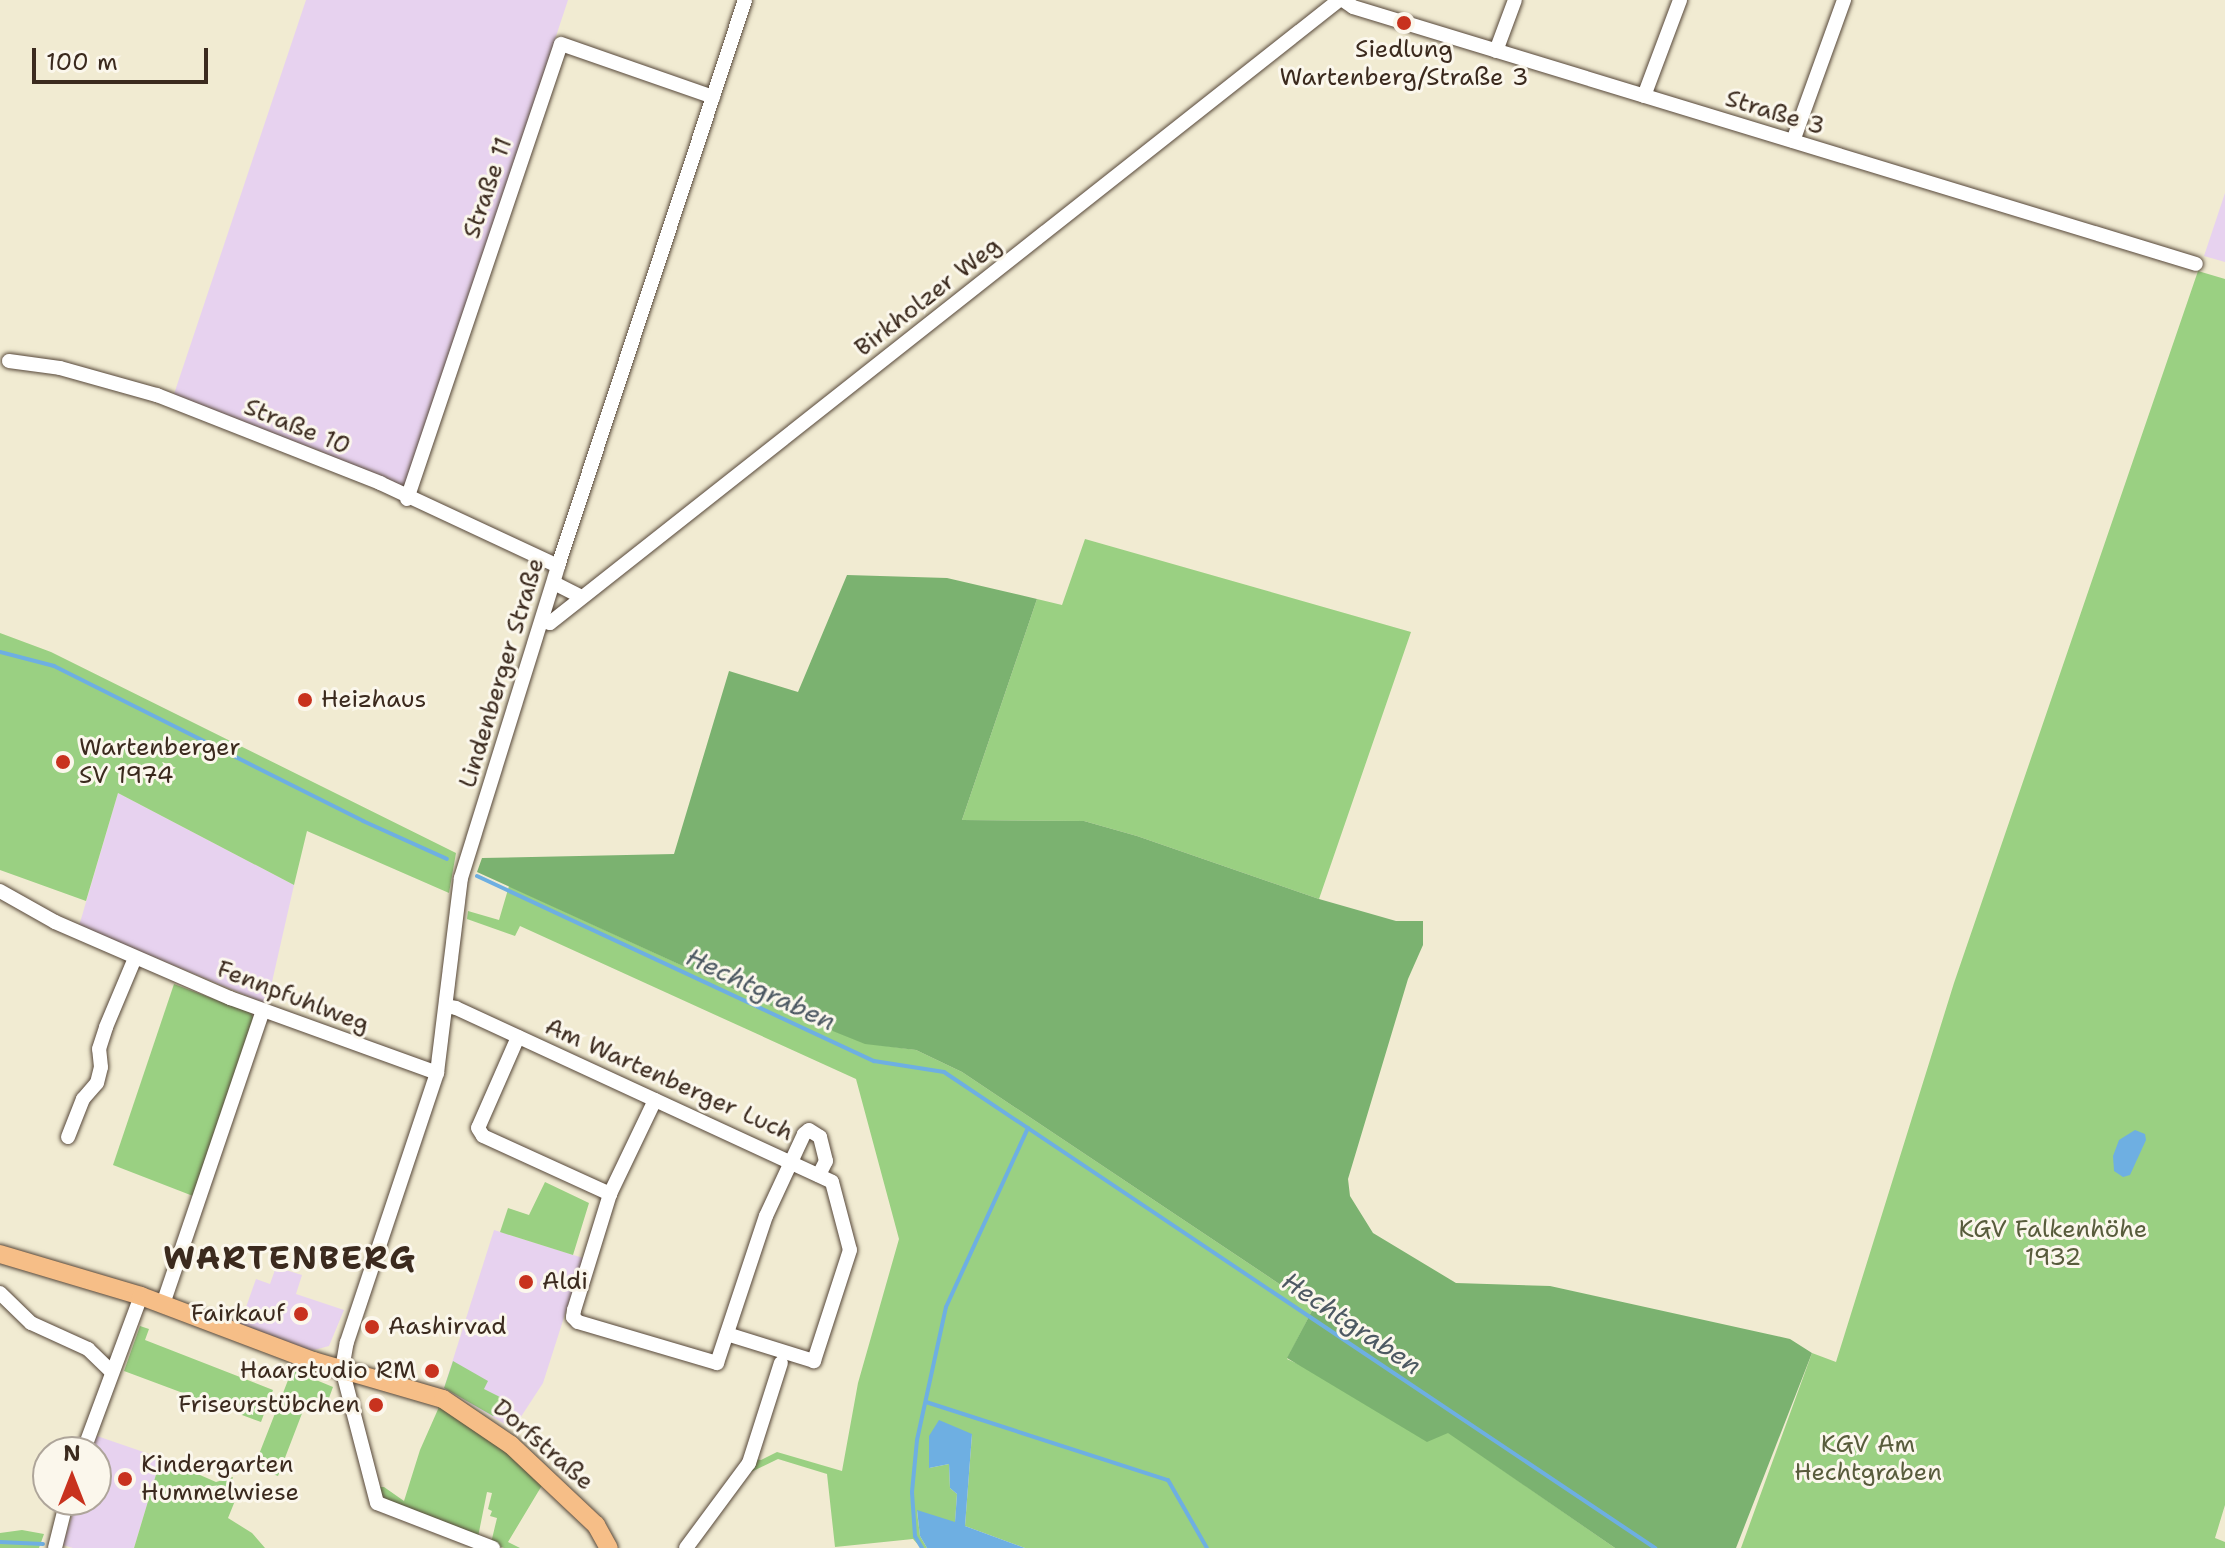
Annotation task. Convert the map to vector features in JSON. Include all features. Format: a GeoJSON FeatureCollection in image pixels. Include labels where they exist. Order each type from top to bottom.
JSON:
{"type":"FeatureCollection","features":[{"type":"Feature","properties":{"kind":"main road","name":"Dorfstraße"},"geometry":{"type":"LineString","coordinates":[[0,1254],[141,1296],[293,1354],[420,1391],[466,1411],[523,1455],[596,1525],[610,1547]]}},
{"type":"Feature","properties":{"kind":"street","name":"Lindenberger Straße"},"geometry":{"type":"LineString","coordinates":[[342,1369],[347,1342],[437,1073],[461,878],[558,566],[745,0]]}},
{"type":"Feature","properties":{"kind":"street","name":"Straße 3"},"geometry":{"type":"LineString","coordinates":[[1341,0],[1353,7],[2196,264]]}},
{"type":"Feature","properties":{"kind":"street","name":"Birkholzer Weg"},"geometry":{"type":"LineString","coordinates":[[542,621],[550,623],[1341,0]]}},
{"type":"Feature","properties":{"kind":"street"},"geometry":{"type":"LineString","coordinates":[[1496,51],[1515,0]]}},
{"type":"Feature","properties":{"kind":"street"},"geometry":{"type":"LineString","coordinates":[[1644,96],[1680,0]]}},
{"type":"Feature","properties":{"kind":"street"},"geometry":{"type":"LineString","coordinates":[[1793,141],[1844,0]]}},
{"type":"Feature","properties":{"kind":"street","name":"Straße 11"},"geometry":{"type":"LineString","coordinates":[[407,499],[561,44],[713,97]]}},
{"type":"Feature","properties":{"kind":"street","name":"Straße 10"},"geometry":{"type":"LineString","coordinates":[[9,361],[60,368],[157,395],[380,483],[407,499],[558,566]]}},
{"type":"Feature","properties":{"kind":"street"},"geometry":{"type":"LineString","coordinates":[[554,583],[582,597]]}},
{"type":"Feature","properties":{"kind":"street","name":"Fennpfuhlweg"},"geometry":{"type":"LineString","coordinates":[[0,891],[55,922],[135,958],[263,1011],[437,1073]]}},
{"type":"Feature","properties":{"kind":"street"},"geometry":{"type":"LineString","coordinates":[[68,1137],[83,1099],[97,1083],[101,1067],[99,1049],[135,958]]}},
{"type":"Feature","properties":{"kind":"street","name":"Am Wartenberger Luch"},"geometry":{"type":"LineString","coordinates":[[446,1006],[791,1161],[804,1134],[814,1130],[820,1137],[826,1161],[819,1175]]}},
{"type":"Feature","properties":{"kind":"street"},"geometry":{"type":"LineString","coordinates":[[163,1304],[263,1011]]}},
{"type":"Feature","properties":{"kind":"street"},"geometry":{"type":"LineString","coordinates":[[518,1037],[478,1128],[483,1136],[610,1194]]}},
{"type":"Feature","properties":{"kind":"street"},"geometry":{"type":"LineString","coordinates":[[655,1100],[610,1194],[573,1317],[578,1322],[717,1363],[766,1216],[791,1161],[832,1182],[850,1250],[816,1356],[808,1360],[727,1334]]}},
{"type":"Feature","properties":{"kind":"street"},"geometry":{"type":"LineString","coordinates":[[0,1293],[31,1323],[88,1349],[111,1371]]}},
{"type":"Feature","properties":{"kind":"street"},"geometry":{"type":"LineString","coordinates":[[89,1436],[141,1296]]}},
{"type":"Feature","properties":{"kind":"street"},"geometry":{"type":"LineString","coordinates":[[88,1349],[122,1344]]}},
{"type":"Feature","properties":{"kind":"street"},"geometry":{"type":"LineString","coordinates":[[686,1548],[749,1463],[781,1363]]}},
{"type":"Feature","properties":{"kind":"street"},"geometry":{"type":"LineString","coordinates":[[342,1369],[377,1503],[493,1548]]}},
{"type":"Feature","properties":{"kind":"street"},"geometry":{"type":"LineString","coordinates":[[55,1548],[63,1516]]}},
{"type":"Feature","properties":{"kind":"shaded area"},"geometry":{"type":"Polygon","coordinates":[[[306,0],[568,0],[405,492],[320,451],[173,397],[306,0]]]}},
{"type":"Feature","properties":{"kind":"shaded area"},"geometry":{"type":"Polygon","coordinates":[[[2225,193],[2225,262],[2204,256],[2225,193]]]}},
{"type":"Feature","properties":{"kind":"shaded area"},"geometry":{"type":"Polygon","coordinates":[[[118,793],[294,885],[267,1004],[79,926],[118,793]]]}},
{"type":"Feature","properties":{"kind":"shaded area"},"geometry":{"type":"Polygon","coordinates":[[[494,1230],[583,1258],[543,1383],[513,1429],[444,1388],[494,1230]]]}},
{"type":"Feature","properties":{"kind":"shaded area"},"geometry":{"type":"Polygon","coordinates":[[[276,1267],[302,1275],[296,1294],[344,1310],[329,1346],[310,1351],[240,1324],[256,1279],[270,1284],[276,1267]]]}},
{"type":"Feature","properties":{"kind":"shaded area","name":"Kindergarten Hummelwiese"},"geometry":{"type":"Polygon","coordinates":[[[112,1441],[161,1458],[134,1548],[73,1548],[63,1545],[72,1516],[112,1516],[112,1441]]]}},
{"type":"Feature","properties":{"kind":"green space","name":"KGV Falkenhöhe 1932"},"geometry":{"type":"Polygon","coordinates":[[[2198,271],[2225,279],[2225,1505],[2215,1538],[2225,1542],[2225,1548],[1741,1548],[1812,1353],[1836,1362],[1954,983],[2198,271]]]}},
{"type":"Feature","properties":{"kind":"green space"},"geometry":{"type":"Polygon","coordinates":[[[1085,539],[1411,632],[1319,899],[1137,836],[1084,821],[962,820],[1037,599],[1062,605],[1085,539]]]}},
{"type":"Feature","properties":{"kind":"green space"},"geometry":{"type":"Polygon","coordinates":[[[847,575],[947,578],[1037,599],[962,820],[1084,821],[1137,836],[1319,899],[1396,921],[1423,921],[1423,945],[1408,979],[1348,1179],[1350,1196],[1373,1233],[1456,1283],[1550,1286],[1790,1339],[1812,1353],[1736,1548],[1615,1548],[1448,1433],[1427,1442],[1287,1358],[1314,1307],[962,1072],[916,1050],[865,1044],[773,1007],[477,872],[482,858],[674,854],[729,671],[798,692],[847,575]]]}},
{"type":"Feature","properties":{"kind":"green space"},"geometry":{"type":"Polygon","coordinates":[[[0,633],[51,652],[456,853],[449,893],[307,831],[294,885],[118,793],[86,901],[0,870],[0,633]]]}},
{"type":"Feature","properties":{"kind":"green space"},"geometry":{"type":"Polygon","coordinates":[[[509,886],[773,1007],[865,1043],[916,1050],[962,1072],[1314,1307],[1287,1359],[1448,1432],[1615,1548],[1025,1548],[965,1526],[972,1434],[929,1468],[949,1464],[950,1488],[957,1494],[955,1523],[917,1511],[920,1536],[927,1548],[921,1548],[913,1539],[835,1547],[827,1474],[778,1459],[749,1473],[756,1459],[761,1460],[777,1452],[842,1471],[858,1383],[899,1239],[856,1079],[520,926],[515,936],[467,919],[468,911],[499,920],[509,886]]]}},
{"type":"Feature","properties":{"kind":"green space"},"geometry":{"type":"Polygon","coordinates":[[[174,984],[251,1013],[254,1019],[193,1196],[113,1165],[174,984]]]}},
{"type":"Feature","properties":{"kind":"green space"},"geometry":{"type":"Polygon","coordinates":[[[545,1182],[589,1203],[573,1255],[500,1232],[508,1208],[529,1215],[545,1182]]]}},
{"type":"Feature","properties":{"kind":"green space"},"geometry":{"type":"Polygon","coordinates":[[[140,1326],[149,1329],[145,1340],[273,1390],[261,1422],[124,1371],[140,1326]]]}},
{"type":"Feature","properties":{"kind":"green space"},"geometry":{"type":"Polygon","coordinates":[[[453,1361],[488,1381],[484,1389],[500,1397],[496,1415],[444,1388],[453,1361]]]}},
{"type":"Feature","properties":{"kind":"green space"},"geometry":{"type":"Polygon","coordinates":[[[292,1370],[333,1387],[325,1409],[306,1403],[278,1476],[254,1467],[292,1370]]]}},
{"type":"Feature","properties":{"kind":"green space"},"geometry":{"type":"Polygon","coordinates":[[[439,1407],[446,1411],[450,1408],[544,1482],[508,1542],[520,1548],[504,1548],[491,1543],[497,1518],[490,1516],[492,1511],[488,1509],[492,1493],[487,1492],[478,1537],[387,1500],[380,1494],[379,1487],[384,1487],[404,1501],[420,1450],[439,1407]]]}},
{"type":"Feature","properties":{"kind":"green space"},"geometry":{"type":"Polygon","coordinates":[[[161,1458],[216,1482],[233,1477],[230,1487],[239,1491],[228,1518],[252,1533],[265,1548],[134,1548],[161,1458]]]}},
{"type":"Feature","properties":{"kind":"green space"},"geometry":{"type":"Polygon","coordinates":[[[22,1530],[44,1534],[39,1548],[0,1548],[0,1533],[22,1530]]]}},
{"type":"Feature","properties":{"kind":"water"},"geometry":{"type":"Polygon","coordinates":[[[2135,1130],[2145,1134],[2146,1140],[2130,1175],[2123,1177],[2114,1171],[2113,1156],[2119,1140],[2135,1130]]]}},
{"type":"Feature","properties":{"kind":"water"},"geometry":{"type":"Polygon","coordinates":[[[939,1420],[972,1434],[965,1526],[1025,1548],[927,1548],[920,1536],[917,1510],[955,1522],[957,1494],[950,1488],[949,1464],[929,1468],[929,1436],[939,1420]]]}},
{"type":"Feature","properties":{"kind":"waterway","name":"Hechtgraben"},"geometry":{"type":"LineString","coordinates":[[0,652],[54,666],[363,821],[447,859]]}},
{"type":"Feature","properties":{"kind":"waterway","name":"Hechtgraben"},"geometry":{"type":"LineString","coordinates":[[477,876],[874,1061],[944,1072],[1655,1548]]}},
{"type":"Feature","properties":{"kind":"waterway","name":"Hechtgraben"},"geometry":{"type":"LineString","coordinates":[[922,1548],[915,1536],[912,1492],[917,1440],[946,1307],[1028,1128]]}},
{"type":"Feature","properties":{"kind":"waterway","name":"Hechtgraben"},"geometry":{"type":"LineString","coordinates":[[926,1402],[1168,1480],[1207,1548]]}},
{"type":"Feature","properties":{"kind":"waterway"},"geometry":{"type":"LineString","coordinates":[[0,1542],[43,1544]]}},
{"type":"Feature","properties":{"kind":"place","name":"Siedlung Wartenberg/Straße 3"},"geometry":{"type":"Point","coordinates":[1404,23]}},
{"type":"Feature","properties":{"kind":"place","name":"Heizhaus"},"geometry":{"type":"Point","coordinates":[305,700]}},
{"type":"Feature","properties":{"kind":"place","name":"Wartenberger SV 1974"},"geometry":{"type":"Point","coordinates":[63,762]}},
{"type":"Feature","properties":{"kind":"place","name":"Aldi"},"geometry":{"type":"Point","coordinates":[526,1282]}},
{"type":"Feature","properties":{"kind":"place","name":"Fairkauf"},"geometry":{"type":"Point","coordinates":[301,1314]}},
{"type":"Feature","properties":{"kind":"place","name":"Aashirvad"},"geometry":{"type":"Point","coordinates":[372,1327]}},
{"type":"Feature","properties":{"kind":"place","name":"Haarstudio RM"},"geometry":{"type":"Point","coordinates":[432,1371]}},
{"type":"Feature","properties":{"kind":"place","name":"Friseurstübchen"},"geometry":{"type":"Point","coordinates":[376,1405]}},
{"type":"Feature","properties":{"kind":"place","name":"Kindergarten Hummelwiese"},"geometry":{"type":"Point","coordinates":[125,1479]}},
{"type":"Feature","properties":{"kind":"district","name":"WARTENBERG"},"geometry":{"type":"Point","coordinates":[290,1258]}},
{"type":"Feature","properties":{"kind":"park label","name":"KGV Am Hechtgraben"},"geometry":{"type":"Point","coordinates":[1868,1459]}}]}
